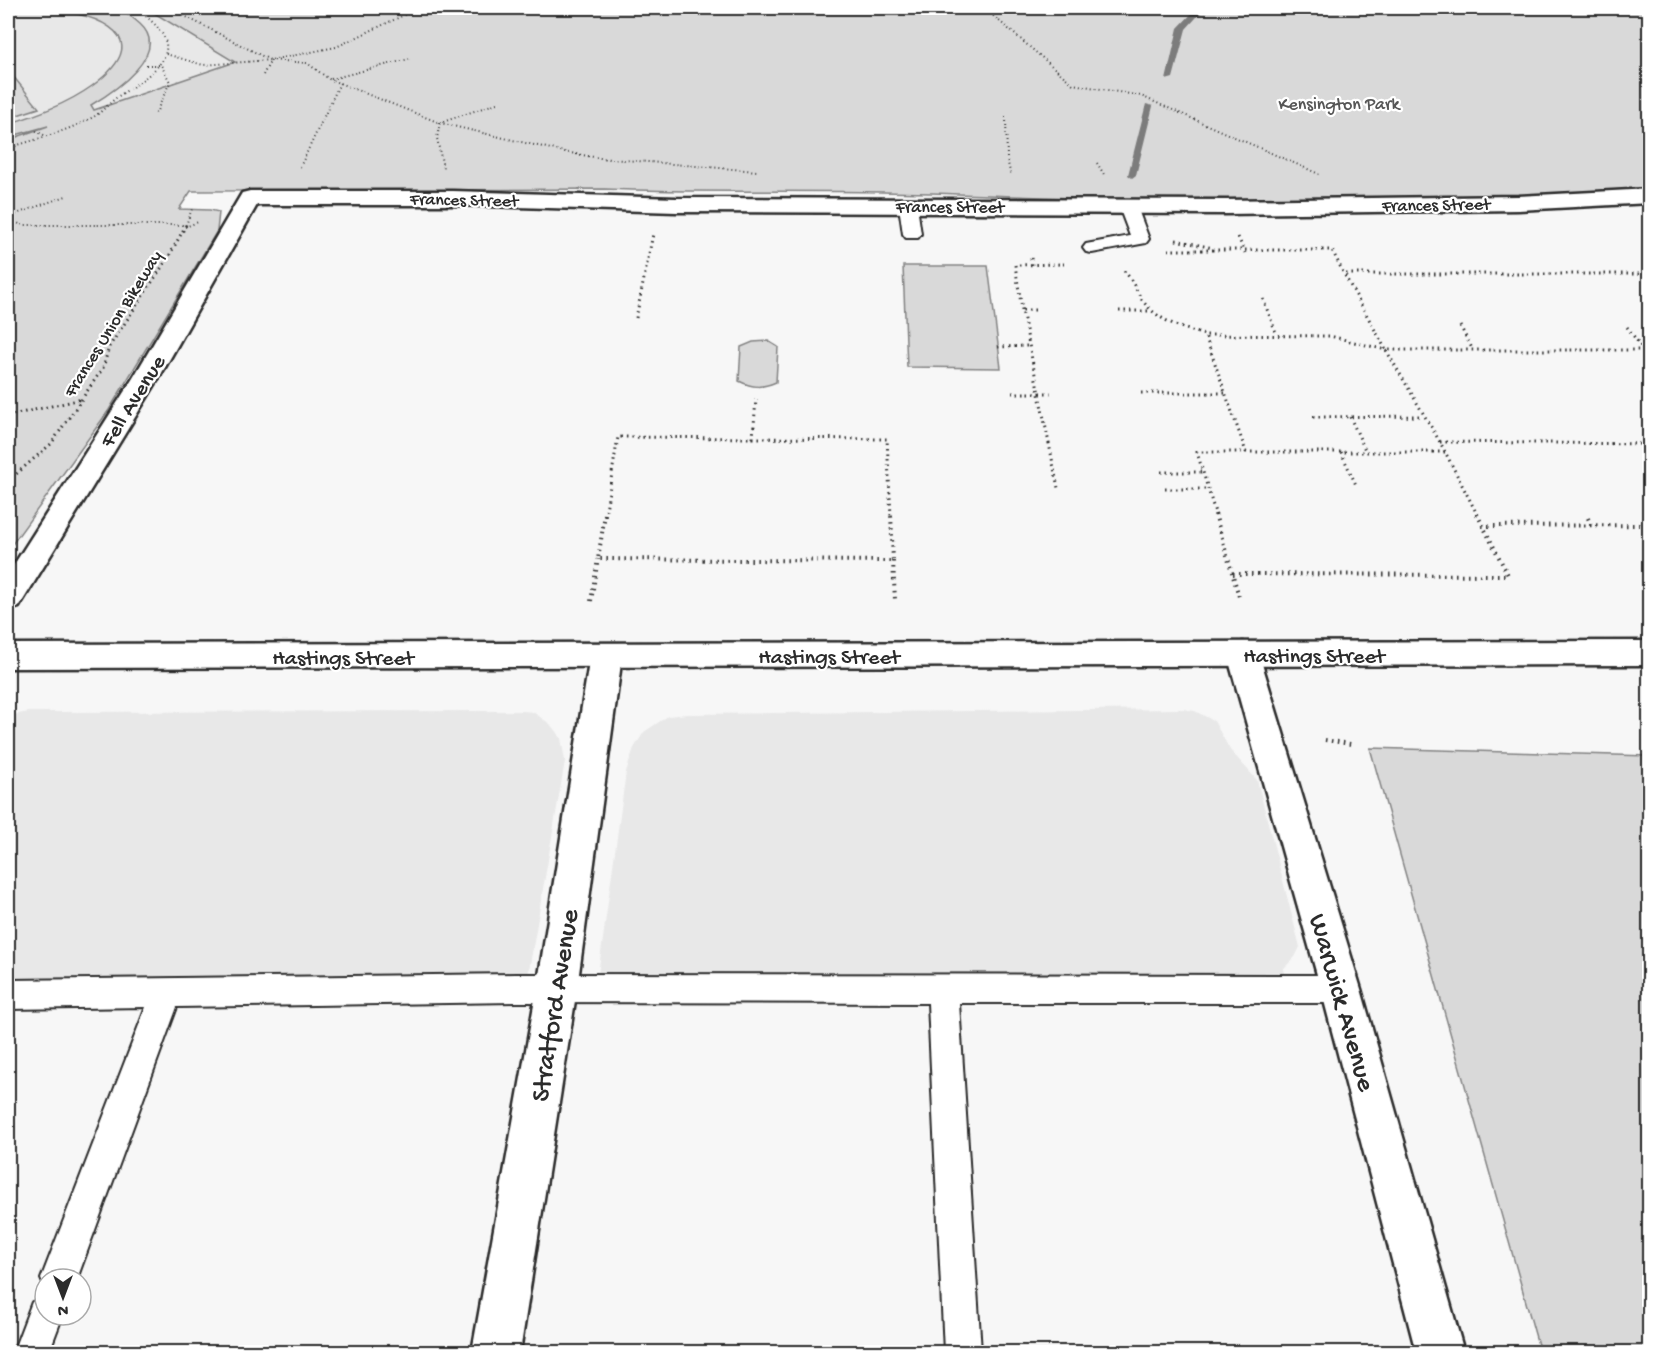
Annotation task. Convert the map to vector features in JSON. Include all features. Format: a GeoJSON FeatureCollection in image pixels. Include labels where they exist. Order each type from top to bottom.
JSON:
{"type":"FeatureCollection","features":[{"type":"Feature","properties":{"kind":"street","name":"Frances Street"},"geometry":{"type":"LineString","coordinates":[[250,198],[453,198],[656,205],[1128,207],[1518,203],[1650,196]]}},
{"type":"Feature","properties":{"kind":"street","name":"Fell Avenue"},"geometry":{"type":"LineString","coordinates":[[8,599],[146,378],[250,198]]}},
{"type":"Feature","properties":{"kind":"street","name":"Hastings Street"},"geometry":{"type":"LineString","coordinates":[[8,657],[1650,653]]}},
{"type":"Feature","properties":{"kind":"street","name":"Warwick Avenue"},"geometry":{"type":"LineString","coordinates":[[1243,654],[1341,989],[1440,1353]]}},
{"type":"Feature","properties":{"kind":"street","name":"Stratford Avenue"},"geometry":{"type":"LineString","coordinates":[[496,1353],[557,988],[606,657]]}},
{"type":"Feature","properties":{"kind":"lane"},"geometry":{"type":"LineString","coordinates":[[908,207],[912,234]]}},
{"type":"Feature","properties":{"kind":"lane"},"geometry":{"type":"LineString","coordinates":[[1092,248],[1140,239],[1128,207]]}},
{"type":"Feature","properties":{"kind":"lane"},"geometry":{"type":"LineString","coordinates":[[8,994],[557,988],[1341,989]]}},
{"type":"Feature","properties":{"kind":"lane"},"geometry":{"type":"LineString","coordinates":[[943,990],[963,1353]]}},
{"type":"Feature","properties":{"kind":"lane"},"geometry":{"type":"LineString","coordinates":[[64,1267],[167,993]]}},
{"type":"Feature","properties":{"kind":"lane"},"geometry":{"type":"LineString","coordinates":[[31,1353],[41,1327]]}},
{"type":"Feature","properties":{"kind":"path"},"geometry":{"type":"LineString","coordinates":[[8,148],[47,136],[98,114],[108,103],[162,65],[166,54],[165,37],[152,21],[135,8]]}},
{"type":"Feature","properties":{"kind":"path"},"geometry":{"type":"LineString","coordinates":[[169,8],[271,60],[307,63],[329,80],[440,123],[437,138],[440,162],[453,198]]}},
{"type":"Feature","properties":{"kind":"path"},"geometry":{"type":"LineString","coordinates":[[166,54],[203,65],[271,60],[336,47],[418,8]]}},
{"type":"Feature","properties":{"kind":"path"},"geometry":{"type":"LineString","coordinates":[[984,8],[1073,84],[1141,96],[1320,174],[1324,180]]}},
{"type":"Feature","properties":{"kind":"path"},"geometry":{"type":"LineString","coordinates":[[329,80],[409,59]]}},
{"type":"Feature","properties":{"kind":"path"},"geometry":{"type":"LineString","coordinates":[[263,75],[271,60]]}},
{"type":"Feature","properties":{"kind":"path"},"geometry":{"type":"LineString","coordinates":[[146,65],[162,65]]}},
{"type":"Feature","properties":{"kind":"path"},"geometry":{"type":"LineString","coordinates":[[155,114],[170,82],[162,65]]}},
{"type":"Feature","properties":{"kind":"path"},"geometry":{"type":"LineString","coordinates":[[299,171],[302,160],[340,83]]}},
{"type":"Feature","properties":{"kind":"path"},"geometry":{"type":"LineString","coordinates":[[1006,117],[1007,159],[1019,206]]}},
{"type":"Feature","properties":{"kind":"path"},"geometry":{"type":"LineString","coordinates":[[36,131],[47,136]]}},
{"type":"Feature","properties":{"kind":"path"},"geometry":{"type":"LineString","coordinates":[[8,217],[66,196]]}},
{"type":"Feature","properties":{"kind":"path"},"geometry":{"type":"LineString","coordinates":[[8,217],[21,225],[186,225],[200,222],[250,198]]}},
{"type":"Feature","properties":{"kind":"path","name":"Frances Union Bikeway"},"geometry":{"type":"LineString","coordinates":[[8,481],[51,444],[104,368],[109,347],[168,258],[192,209]]}},
{"type":"Feature","properties":{"kind":"path"},"geometry":{"type":"LineString","coordinates":[[636,318],[655,225]]}},
{"type":"Feature","properties":{"kind":"path"},"geometry":{"type":"LineString","coordinates":[[1160,250],[1332,250],[1386,350],[1440,442],[1508,576],[1233,574]]}},
{"type":"Feature","properties":{"kind":"path"},"geometry":{"type":"LineString","coordinates":[[1031,258],[1032,265]]}},
{"type":"Feature","properties":{"kind":"path"},"geometry":{"type":"LineString","coordinates":[[1058,488],[1015,265],[1068,264]]}},
{"type":"Feature","properties":{"kind":"path"},"geometry":{"type":"LineString","coordinates":[[1123,270],[1130,276],[1141,298],[1161,320],[1205,335],[1330,336],[1386,350],[1650,350]]}},
{"type":"Feature","properties":{"kind":"path"},"geometry":{"type":"LineString","coordinates":[[1344,274],[1650,274]]}},
{"type":"Feature","properties":{"kind":"path"},"geometry":{"type":"LineString","coordinates":[[1263,299],[1277,335]]}},
{"type":"Feature","properties":{"kind":"path"},"geometry":{"type":"LineString","coordinates":[[1022,310],[1035,310]]}},
{"type":"Feature","properties":{"kind":"path"},"geometry":{"type":"LineString","coordinates":[[1119,311],[1152,311]]}},
{"type":"Feature","properties":{"kind":"path"},"geometry":{"type":"LineString","coordinates":[[1460,326],[1473,350]]}},
{"type":"Feature","properties":{"kind":"path"},"geometry":{"type":"LineString","coordinates":[[1626,327],[1643,350]]}},
{"type":"Feature","properties":{"kind":"path"},"geometry":{"type":"LineString","coordinates":[[1205,335],[1246,452]]}},
{"type":"Feature","properties":{"kind":"path"},"geometry":{"type":"LineString","coordinates":[[998,347],[1029,346]]}},
{"type":"Feature","properties":{"kind":"path"},"geometry":{"type":"LineString","coordinates":[[1012,393],[1051,393]]}},
{"type":"Feature","properties":{"kind":"path"},"geometry":{"type":"LineString","coordinates":[[1140,393],[1225,393]]}},
{"type":"Feature","properties":{"kind":"path"},"geometry":{"type":"LineString","coordinates":[[8,416],[82,399]]}},
{"type":"Feature","properties":{"kind":"path"},"geometry":{"type":"LineString","coordinates":[[753,438],[756,399]]}},
{"type":"Feature","properties":{"kind":"path"},"geometry":{"type":"LineString","coordinates":[[1313,417],[1424,416]]}},
{"type":"Feature","properties":{"kind":"path"},"geometry":{"type":"LineString","coordinates":[[1350,417],[1366,452]]}},
{"type":"Feature","properties":{"kind":"path"},"geometry":{"type":"LineString","coordinates":[[591,601],[618,437],[887,439],[895,600]]}},
{"type":"Feature","properties":{"kind":"path"},"geometry":{"type":"LineString","coordinates":[[1440,442],[1650,444]]}},
{"type":"Feature","properties":{"kind":"path"},"geometry":{"type":"LineString","coordinates":[[1240,600],[1197,452],[1445,452]]}},
{"type":"Feature","properties":{"kind":"path"},"geometry":{"type":"LineString","coordinates":[[1341,452],[1357,487]]}},
{"type":"Feature","properties":{"kind":"path"},"geometry":{"type":"LineString","coordinates":[[1161,472],[1203,472]]}},
{"type":"Feature","properties":{"kind":"path"},"geometry":{"type":"LineString","coordinates":[[1165,489],[1208,489]]}},
{"type":"Feature","properties":{"kind":"path"},"geometry":{"type":"LineString","coordinates":[[1588,518],[1591,525]]}},
{"type":"Feature","properties":{"kind":"path"},"geometry":{"type":"LineString","coordinates":[[1482,526],[1650,525]]}},
{"type":"Feature","properties":{"kind":"path"},"geometry":{"type":"LineString","coordinates":[[598,560],[893,561]]}},
{"type":"Feature","properties":{"kind":"path"},"geometry":{"type":"LineString","coordinates":[[1325,740],[1351,744]]}},
{"type":"Feature","properties":{"kind":"shaded area"},"geometry":{"type":"Polygon","coordinates":[[[8,8],[146,8],[236,62],[8,140],[8,8]]]}},
{"type":"Feature","properties":{"kind":"shaded area"},"geometry":{"type":"Polygon","coordinates":[[[1183,709],[1195,711],[1214,721],[1230,750],[1257,780],[1300,947],[1295,957],[1283,969],[1288,989],[596,989],[626,772],[634,748],[644,732],[668,716],[1183,709]]]}},
{"type":"Feature","properties":{"kind":"shaded area"},"geometry":{"type":"Polygon","coordinates":[[[29,712],[533,712],[550,724],[561,738],[565,761],[526,988],[8,994],[8,716],[29,712]]]}},
{"type":"Feature","properties":{"kind":"green space","name":"Kensington Park"},"geometry":{"type":"Polygon","coordinates":[[[93,6],[116,9],[134,19],[148,35],[149,47],[144,59],[125,81],[91,105],[94,110],[235,62],[146,8],[1649,8],[1649,187],[1451,198],[1318,200],[1119,199],[848,191],[604,189],[191,191],[179,209],[219,212],[217,231],[109,410],[8,550],[8,140],[48,126],[8,137],[8,124],[51,108],[92,86],[113,67],[121,51],[120,38],[109,27],[94,19],[74,13],[34,8],[93,6]]]}},
{"type":"Feature","properties":{"kind":"green space"},"geometry":{"type":"Polygon","coordinates":[[[8,70],[39,108],[8,118],[8,70]]]}},
{"type":"Feature","properties":{"kind":"green space"},"geometry":{"type":"Polygon","coordinates":[[[903,266],[988,266],[1001,368],[907,367],[903,266]]]}},
{"type":"Feature","properties":{"kind":"green space"},"geometry":{"type":"Polygon","coordinates":[[[768,341],[778,347],[776,382],[758,386],[739,381],[741,347],[753,342],[768,341]]]}},
{"type":"Feature","properties":{"kind":"green space"},"geometry":{"type":"Polygon","coordinates":[[[1370,748],[1649,756],[1649,1352],[1540,1352],[1370,748]]]}},
{"type":"Feature","properties":{"kind":"waterway"},"geometry":{"type":"LineString","coordinates":[[1169,78],[1182,28],[1201,8]]}},
{"type":"Feature","properties":{"kind":"waterway"},"geometry":{"type":"LineString","coordinates":[[1132,175],[1149,106]]}}]}
